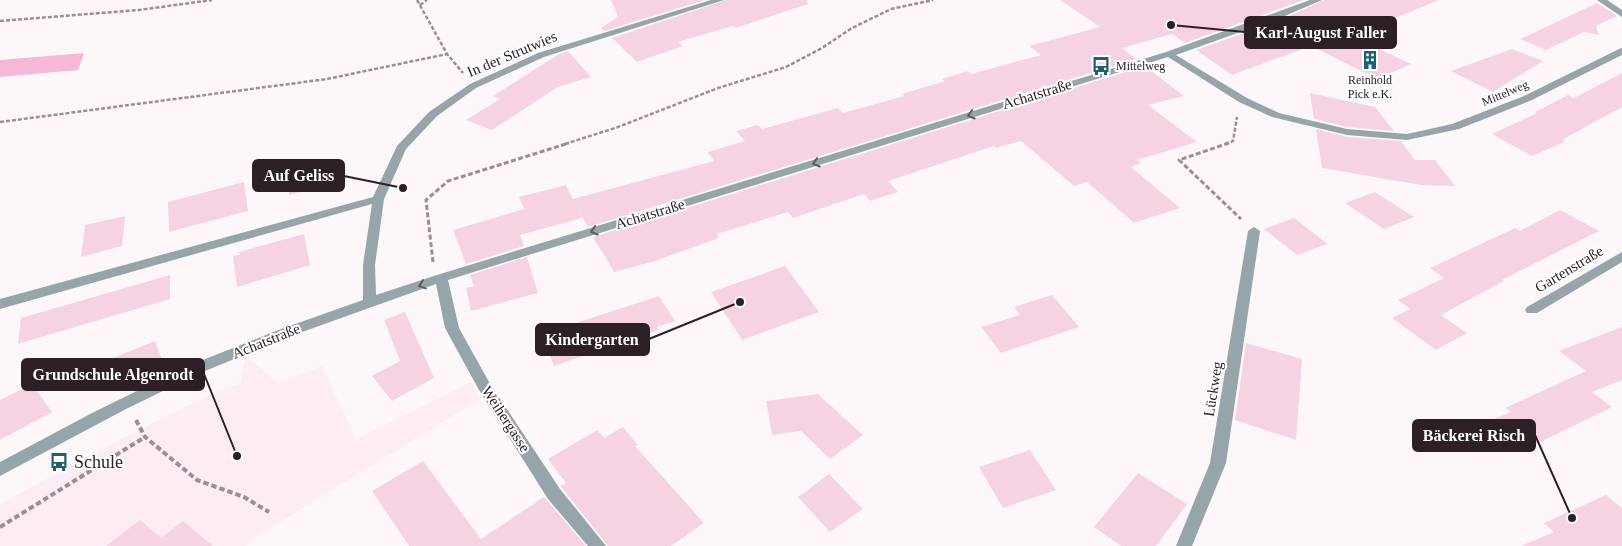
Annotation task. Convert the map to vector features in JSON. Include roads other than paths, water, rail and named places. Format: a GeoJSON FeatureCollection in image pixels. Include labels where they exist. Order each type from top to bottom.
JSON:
{"type":"FeatureCollection","features":[{"type":"Feature","properties":{"kind":"street","name":"In der Strutwies"},"geometry":{"type":"LineString","coordinates":[[370,302],[370,265],[378,198],[401,148],[433,114],[473,86],[541,55],[720,0]]}},
{"type":"Feature","properties":{"kind":"street","name":"Achatstraße"},"geometry":{"type":"LineString","coordinates":[[0,470],[126,402],[236,352],[370,302],[441,278],[1168,54],[1318,0]]}},
{"type":"Feature","properties":{"kind":"street"},"geometry":{"type":"LineString","coordinates":[[1601,0],[1622,14]]}},
{"type":"Feature","properties":{"kind":"street","name":"Mittelweg"},"geometry":{"type":"LineString","coordinates":[[1168,54],[1244,100],[1276,115],[1347,132],[1407,137],[1455,127],[1528,98],[1622,51]]}},
{"type":"Feature","properties":{"kind":"street"},"geometry":{"type":"LineString","coordinates":[[0,304],[378,198]]}},
{"type":"Feature","properties":{"kind":"street","name":"Lückweg"},"geometry":{"type":"LineString","coordinates":[[1184,546],[1218,463],[1254,231]]}},
{"type":"Feature","properties":{"kind":"street","name":"Gartenstraße"},"geometry":{"type":"LineString","coordinates":[[1532,310],[1622,256]]}},
{"type":"Feature","properties":{"kind":"street","name":"Weihergasse"},"geometry":{"type":"LineString","coordinates":[[441,278],[452,328],[484,386],[554,494],[598,546]]}},
{"type":"Feature","properties":{"kind":"place","name":"Karl-August Faller"},"geometry":{"type":"Point","coordinates":[1171,25]}},
{"type":"Feature","properties":{"kind":"place","name":"Reinhold Pick e.K."},"geometry":{"type":"Point","coordinates":[1370,60]}},
{"type":"Feature","properties":{"kind":"place","name":"Mittelweg"},"geometry":{"type":"Point","coordinates":[1101,66]}},
{"type":"Feature","properties":{"kind":"place","name":"Auf Geliss"},"geometry":{"type":"Point","coordinates":[403,188]}},
{"type":"Feature","properties":{"kind":"place","name":"Kindergarten"},"geometry":{"type":"Point","coordinates":[740,302]}},
{"type":"Feature","properties":{"kind":"place","name":"Grundschule Algenrodt"},"geometry":{"type":"Point","coordinates":[237,456]}},
{"type":"Feature","properties":{"kind":"place","name":"Schule"},"geometry":{"type":"Point","coordinates":[59,462]}},
{"type":"Feature","properties":{"kind":"place","name":"Bäckerei Risch"},"geometry":{"type":"Point","coordinates":[1572,518]}}]}
